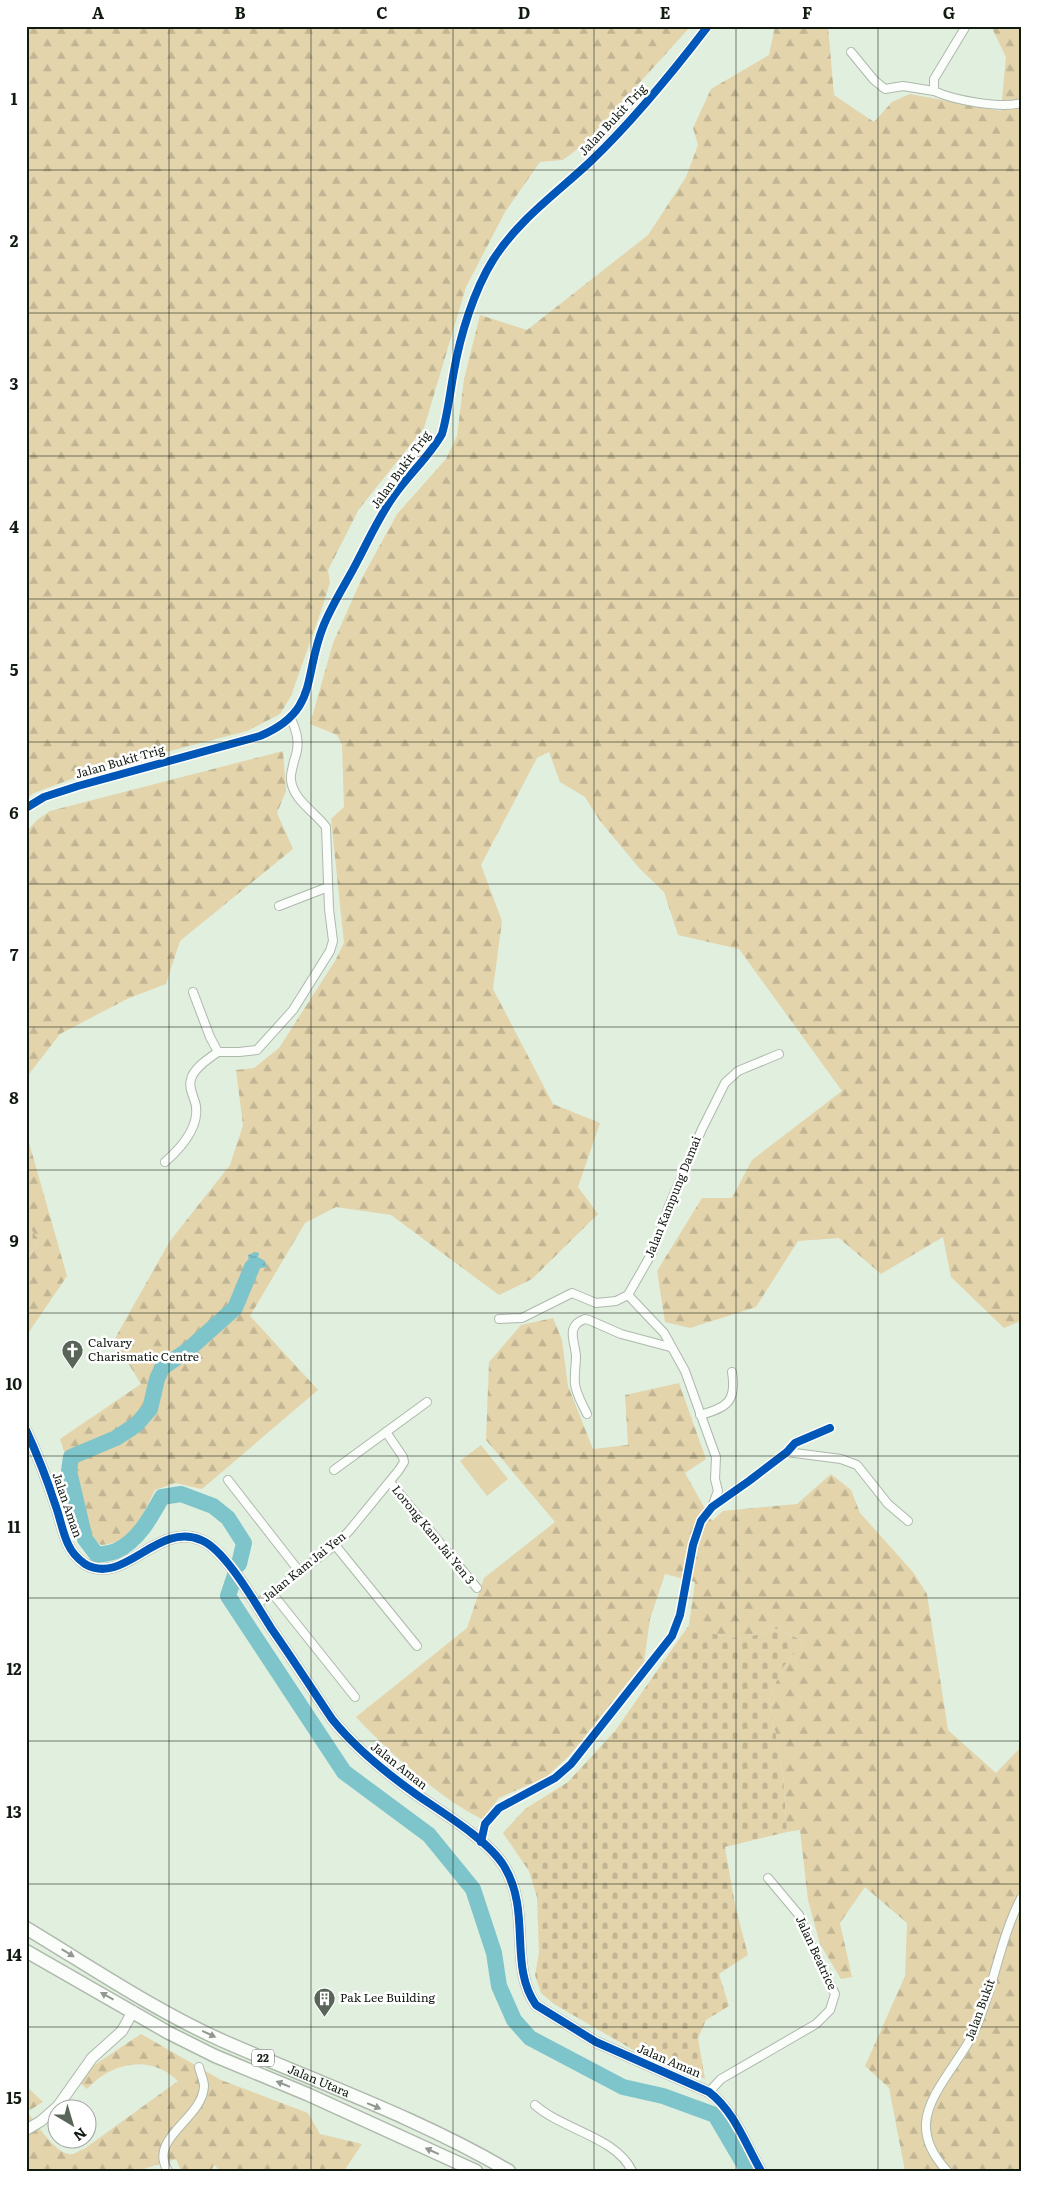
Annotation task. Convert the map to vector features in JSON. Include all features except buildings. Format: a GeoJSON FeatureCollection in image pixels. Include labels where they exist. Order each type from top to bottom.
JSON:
{"type":"FeatureCollection","features":[{"type":"Feature","properties":{"kind":"highway","name":"Jalan Utara"},"geometry":{"type":"LineString","coordinates":[[26,1928],[173,2017],[428,2129],[509,2171]]}},
{"type":"Feature","properties":{"kind":"highway","name":"Jalan Utara"},"geometry":{"type":"LineString","coordinates":[[26,1951],[134,2011],[169,2033],[215,2056],[308,2094],[476,2171]]}},
{"type":"Feature","properties":{"kind":"street","name":"Jalan Bukit Trig"},"geometry":{"type":"LineString","coordinates":[[26,808],[44,797],[78,786],[260,736],[274,730],[290,719],[296,712],[308,686],[323,627],[382,513],[442,434],[454,368],[464,331],[482,281],[493,260],[514,232],[539,206],[603,149],[677,66],[708,26]]}},
{"type":"Feature","properties":{"kind":"street"},"geometry":{"type":"LineString","coordinates":[[934,91],[934,79],[966,26]]}},
{"type":"Feature","properties":{"kind":"street"},"geometry":{"type":"LineString","coordinates":[[852,52],[874,80],[885,89],[903,86],[934,91],[946,97],[1000,105],[1010,106],[1021,103]]}},
{"type":"Feature","properties":{"kind":"street"},"geometry":{"type":"LineString","coordinates":[[166,1162],[180,1150],[193,1126],[196,1105],[190,1086],[191,1078],[199,1067],[218,1052],[258,1050],[293,1010],[330,951],[333,941],[328,888],[326,827],[306,807],[290,781],[298,749],[298,734],[290,719]]}},
{"type":"Feature","properties":{"kind":"street"},"geometry":{"type":"LineString","coordinates":[[279,906],[328,888]]}},
{"type":"Feature","properties":{"kind":"street"},"geometry":{"type":"LineString","coordinates":[[193,992],[210,1037],[218,1052]]}},
{"type":"Feature","properties":{"kind":"street","name":"Jalan Kampung Damai"},"geometry":{"type":"LineString","coordinates":[[628,1295],[653,1251],[669,1206],[702,1129],[725,1083],[738,1071],[779,1054]]}},
{"type":"Feature","properties":{"kind":"street"},"geometry":{"type":"LineString","coordinates":[[499,1319],[522,1318],[572,1293],[596,1303],[616,1301],[628,1295],[664,1332],[670,1347],[685,1371],[716,1457],[715,1479],[718,1491],[712,1507]]}},
{"type":"Feature","properties":{"kind":"street"},"geometry":{"type":"LineString","coordinates":[[587,1414],[575,1385],[576,1352],[572,1339],[573,1327],[577,1323],[585,1319],[589,1320],[621,1334],[670,1347]]}},
{"type":"Feature","properties":{"kind":"street"},"geometry":{"type":"LineString","coordinates":[[700,1414],[718,1410],[729,1401],[734,1387],[732,1372]]}},
{"type":"Feature","properties":{"kind":"street"},"geometry":{"type":"LineString","coordinates":[[334,1470],[427,1402]]}},
{"type":"Feature","properties":{"kind":"street"},"geometry":{"type":"LineString","coordinates":[[481,1842],[485,1824],[499,1808],[555,1778],[571,1764],[666,1645],[680,1615],[693,1544],[701,1521],[712,1507],[788,1452],[795,1444],[830,1428]]}},
{"type":"Feature","properties":{"kind":"street","name":"Jalan Aman"},"geometry":{"type":"LineString","coordinates":[[26,1430],[53,1497],[68,1545],[76,1556],[86,1564],[97,1568],[109,1568],[122,1564],[156,1544],[175,1536],[190,1536],[211,1545],[256,1605],[332,1719],[345,1735],[391,1776],[481,1842],[504,1865],[512,1881],[520,1914],[524,1978],[536,2005],[596,2042],[709,2092],[719,2100],[733,2117],[761,2171]]}},
{"type":"Feature","properties":{"kind":"street","name":"Jalan Kam Jai Yen"},"geometry":{"type":"LineString","coordinates":[[256,1605],[335,1545],[390,1482],[402,1466],[403,1457],[386,1432]]}},
{"type":"Feature","properties":{"kind":"street"},"geometry":{"type":"LineString","coordinates":[[788,1452],[841,1459],[857,1465],[888,1504],[908,1521]]}},
{"type":"Feature","properties":{"kind":"street"},"geometry":{"type":"LineString","coordinates":[[228,1480],[299,1571]]}},
{"type":"Feature","properties":{"kind":"street","name":"Lorong Kam Jai Yen 3"},"geometry":{"type":"LineString","coordinates":[[390,1482],[477,1588]]}},
{"type":"Feature","properties":{"kind":"street"},"geometry":{"type":"LineString","coordinates":[[335,1545],[417,1646]]}},
{"type":"Feature","properties":{"kind":"street"},"geometry":{"type":"LineString","coordinates":[[272,1593],[355,1698]]}},
{"type":"Feature","properties":{"kind":"street","name":"Jalan Beatrice"},"geometry":{"type":"LineString","coordinates":[[709,2092],[721,2079],[816,2024],[824,2018],[835,2000],[834,1988],[813,1949],[799,1915],[768,1878]]}},
{"type":"Feature","properties":{"kind":"street","name":"Jalan Bukit"},"geometry":{"type":"LineString","coordinates":[[946,2171],[932,2152],[926,2137],[926,2122],[929,2108],[975,2031],[1007,1928],[1021,1898]]}},
{"type":"Feature","properties":{"kind":"street"},"geometry":{"type":"LineString","coordinates":[[26,2130],[41,2121],[58,2106],[92,2058],[122,2031],[134,2011]]}},
{"type":"Feature","properties":{"kind":"street"},"geometry":{"type":"LineString","coordinates":[[168,2171],[163,2159],[165,2145],[193,2112],[203,2093],[204,2084],[199,2067]]}},
{"type":"Feature","properties":{"kind":"street"},"geometry":{"type":"LineString","coordinates":[[535,2105],[554,2119],[619,2154],[632,2171]]}},
{"type":"Feature","properties":{"kind":"green space"},"geometry":{"type":"Polygon","coordinates":[[[26,26],[691,26],[583,145],[563,160],[540,162],[505,212],[466,287],[424,428],[359,509],[328,570],[330,583],[321,611],[291,696],[280,714],[247,731],[93,771],[34,793],[26,798],[26,26]]]}},
{"type":"Feature","properties":{"kind":"green space"},"geometry":{"type":"Polygon","coordinates":[[[775,26],[828,26],[834,95],[874,122],[892,102],[910,94],[1001,111],[1006,57],[991,26],[1021,26],[1021,1321],[1004,1328],[951,1277],[943,1237],[881,1274],[839,1238],[798,1241],[756,1307],[690,1328],[665,1322],[657,1271],[702,1198],[732,1198],[752,1160],[842,1091],[739,949],[678,935],[664,892],[640,869],[600,821],[585,797],[560,782],[549,752],[537,758],[481,865],[502,921],[493,989],[553,1104],[600,1123],[578,1187],[598,1214],[532,1279],[499,1295],[391,1215],[336,1207],[305,1223],[250,1316],[318,1390],[202,1489],[175,1483],[155,1490],[141,1518],[129,1533],[112,1543],[101,1545],[92,1538],[60,1439],[141,1384],[114,1340],[170,1241],[230,1165],[243,1125],[236,1070],[254,1068],[279,1048],[335,961],[344,943],[331,819],[344,807],[342,745],[337,735],[310,724],[333,643],[362,578],[397,514],[446,459],[457,436],[464,379],[480,315],[527,330],[648,235],[686,177],[698,145],[693,128],[711,89],[769,55],[775,26]]]}},
{"type":"Feature","properties":{"kind":"green space"},"geometry":{"type":"Polygon","coordinates":[[[283,751],[286,791],[277,813],[293,849],[180,941],[166,984],[129,998],[60,1034],[26,1078],[26,832],[37,820],[50,811],[283,751]]]}},
{"type":"Feature","properties":{"kind":"green space"},"geometry":{"type":"Polygon","coordinates":[[[26,1132],[67,1276],[29,1332],[26,1332],[26,1262],[39,1240],[26,1223],[26,1132]]]}},
{"type":"Feature","properties":{"kind":"green space"},"geometry":{"type":"Polygon","coordinates":[[[26,1223],[39,1240],[26,1262],[26,1223]]]}},
{"type":"Feature","properties":{"kind":"green space"},"geometry":{"type":"Polygon","coordinates":[[[553,1318],[562,1340],[568,1386],[593,1449],[628,1445],[625,1395],[679,1383],[706,1459],[685,1473],[712,1521],[723,1511],[797,1504],[831,1474],[851,1490],[860,1513],[913,1572],[927,1594],[948,1730],[996,1773],[1021,1747],[1021,2171],[905,2171],[889,2088],[865,2066],[905,1976],[907,1923],[865,1887],[840,1923],[852,1977],[841,1979],[820,1944],[808,1900],[800,1830],[787,1832],[783,1775],[769,1696],[784,1666],[804,1641],[776,1629],[742,1639],[710,1633],[689,1625],[695,1582],[665,1574],[650,1619],[644,1662],[569,1756],[546,1777],[499,1798],[482,1819],[432,1787],[384,1745],[356,1717],[467,1628],[484,1578],[555,1522],[486,1440],[489,1362],[521,1325],[553,1318]]]}},
{"type":"Feature","properties":{"kind":"green space"},"geometry":{"type":"Polygon","coordinates":[[[481,1445],[508,1479],[487,1496],[460,1461],[481,1445]]]}},
{"type":"Feature","properties":{"kind":"green space"},"geometry":{"type":"Polygon","coordinates":[[[689,1625],[710,1633],[742,1639],[776,1629],[804,1641],[784,1666],[769,1696],[783,1775],[787,1832],[725,1847],[735,1905],[748,1955],[719,1974],[729,2006],[706,2020],[698,2038],[705,2079],[635,2051],[554,2004],[541,1993],[535,1975],[539,1953],[537,1897],[529,1871],[503,1833],[525,1809],[568,1782],[615,1731],[689,1625]]]}},
{"type":"Feature","properties":{"kind":"green space"},"geometry":{"type":"Polygon","coordinates":[[[141,2034],[221,2080],[308,2113],[320,2134],[362,2144],[344,2171],[221,2171],[214,2165],[211,2171],[181,2171],[176,2159],[137,2171],[26,2171],[26,2086],[43,2102],[27,2112],[48,2139],[48,2150],[60,2150],[67,2154],[73,2154],[82,2150],[98,2150],[98,2139],[178,2081],[167,2072],[155,2067],[131,2065],[119,2067],[108,2073],[87,2089],[78,2081],[87,2070],[141,2034]]]}},
{"type":"Feature","properties":{"kind":"water"},"geometry":{"type":"Polygon","coordinates":[[[256,1252],[259,1253],[258,1257],[265,1261],[267,1267],[255,1269],[249,1263],[248,1255],[256,1252]]]}},
{"type":"Feature","properties":{"kind":"waterway"},"geometry":{"type":"LineString","coordinates":[[239,1564],[244,1543],[228,1518],[213,1506],[181,1494],[162,1497],[143,1528],[124,1547],[114,1552],[97,1555],[85,1539],[69,1471],[71,1457],[116,1438],[136,1425],[150,1409],[157,1379],[162,1368],[188,1350],[235,1308],[252,1267]]}},
{"type":"Feature","properties":{"kind":"waterway"},"geometry":{"type":"LineString","coordinates":[[235,1575],[228,1596],[344,1772],[429,1835],[473,1889],[494,1953],[499,1986],[514,2020],[530,2038],[623,2087],[663,2096],[715,2115],[748,2171]]}},
{"type":"Feature","properties":{"kind":"cycle path"},"geometry":{"type":"LineString","coordinates":[[26,808],[44,797],[78,786],[260,736],[279,726],[292,715],[301,704],[306,691],[317,645],[335,601],[388,505],[442,434],[464,328],[474,299],[493,260],[514,232],[591,161],[637,113],[708,26]]}},
{"type":"Feature","properties":{"kind":"cycle path"},"geometry":{"type":"LineString","coordinates":[[481,1842],[485,1824],[499,1808],[555,1778],[571,1764],[672,1636],[680,1615],[693,1545],[701,1521],[712,1507],[787,1452],[795,1443],[830,1428]]}},
{"type":"Feature","properties":{"kind":"cycle path"},"geometry":{"type":"LineString","coordinates":[[26,1430],[49,1485],[66,1539],[77,1557],[85,1564],[99,1569],[127,1562],[155,1545],[170,1539],[185,1537],[201,1540],[210,1545],[220,1554],[240,1579],[341,1730],[361,1750],[405,1787],[452,1819],[497,1856],[504,1866],[517,1901],[523,1973],[536,2005],[596,2042],[709,2092],[732,2118],[761,2171]]}},
{"type":"Feature","properties":{"kind":"place","name":"Calvary Charismatic Centre"},"geometry":{"type":"Point","coordinates":[72,1369]}},
{"type":"Feature","properties":{"kind":"place","name":"Pak Lee Building"},"geometry":{"type":"Point","coordinates":[324,2017]}}]}
